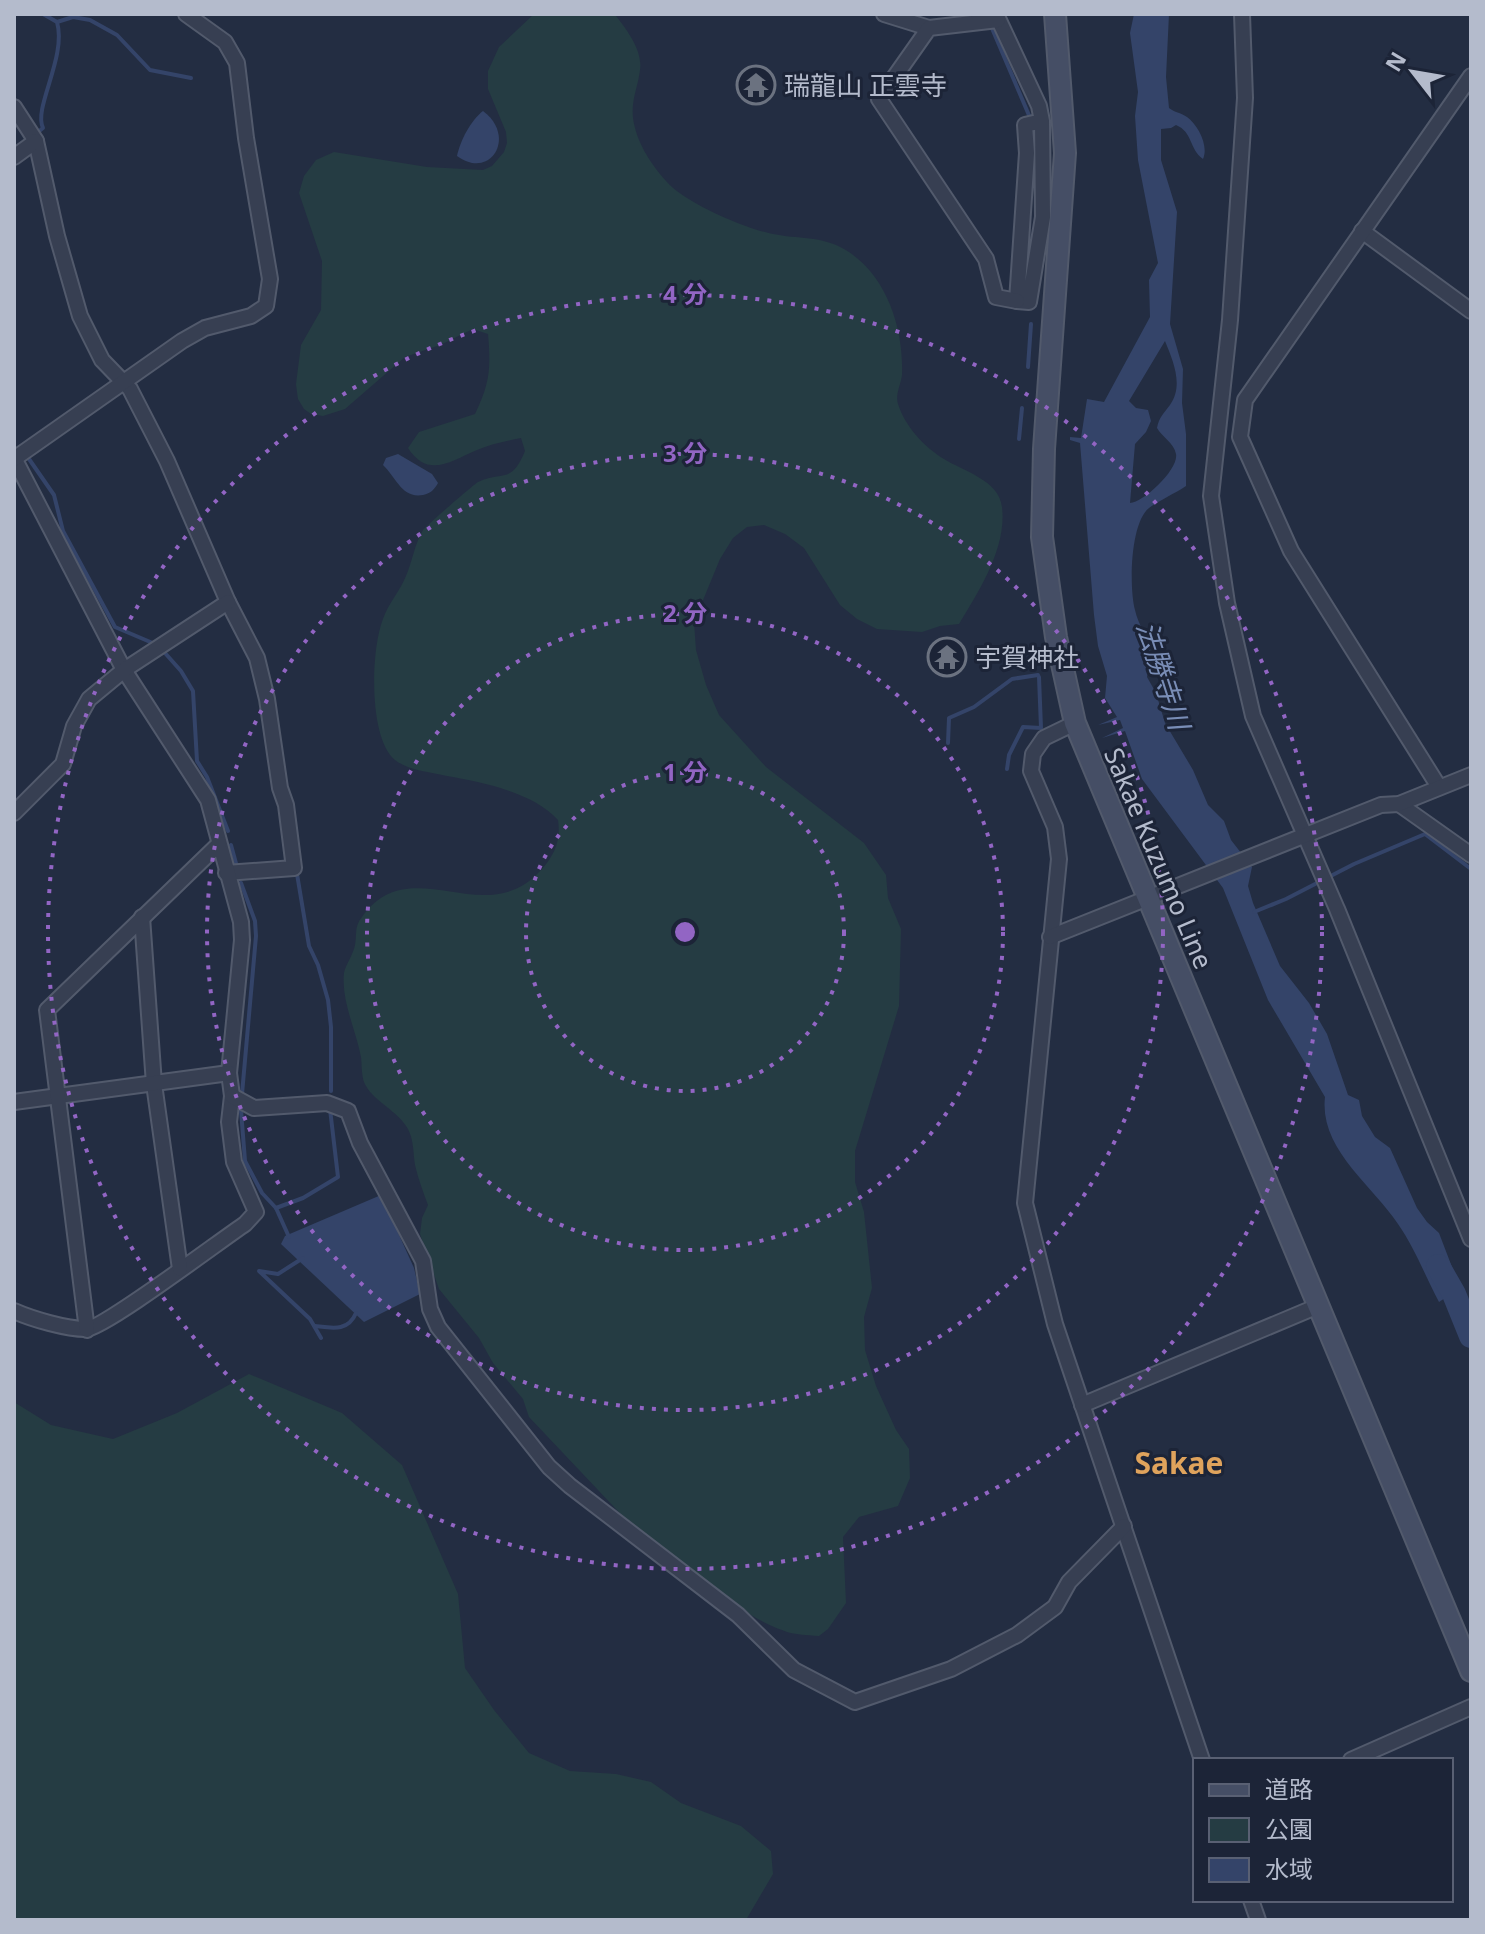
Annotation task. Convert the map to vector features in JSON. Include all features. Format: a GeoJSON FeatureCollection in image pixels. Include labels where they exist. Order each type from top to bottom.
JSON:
{"type":"FeatureCollection","features":[{"type":"Feature","properties":{"kind":"main road","name":"Sakae Kuzumo Line"},"geometry":{"type":"LineString","coordinates":[[1055,14],[1065,153],[1044,449],[1042,537],[1056,637],[1075,723],[1471,1671]]}},
{"type":"Feature","properties":{"kind":"street"},"geometry":{"type":"LineString","coordinates":[[14,1311],[30,1318],[87,1330],[104,1323],[245,1224],[256,1212],[234,1162],[229,1122],[232,1096],[229,1073],[242,940],[241,922],[226,873],[218,830],[208,800],[124,670],[14,458],[182,341],[205,328],[261,311],[266,306],[270,279],[246,138],[237,63],[225,42],[186,14]]}},
{"type":"Feature","properties":{"kind":"street"},"geometry":{"type":"LineString","coordinates":[[884,14],[929,28],[994,19],[1039,106],[1035,122],[1043,217],[1029,302],[996,297],[986,259],[879,99],[929,28]]}},
{"type":"Feature","properties":{"kind":"street"},"geometry":{"type":"LineString","coordinates":[[1242,14],[1244,114],[1230,320],[1211,496],[1227,603],[1253,716],[1300,839],[1471,1239]]}},
{"type":"Feature","properties":{"kind":"street"},"geometry":{"type":"LineString","coordinates":[[1439,787],[1291,551],[1240,437],[1245,400],[1471,76]]}},
{"type":"Feature","properties":{"kind":"street"},"geometry":{"type":"LineString","coordinates":[[14,107],[36,141],[57,236],[80,316],[102,360],[125,381],[167,461],[228,602],[260,667],[280,788],[286,805],[294,868],[226,873]]}},
{"type":"Feature","properties":{"kind":"street"},"geometry":{"type":"LineString","coordinates":[[14,157],[36,141]]}},
{"type":"Feature","properties":{"kind":"street"},"geometry":{"type":"LineString","coordinates":[[1362,231],[1471,311]]}},
{"type":"Feature","properties":{"kind":"street"},"geometry":{"type":"LineString","coordinates":[[14,813],[63,764],[74,726],[89,699],[124,670],[228,602]]}},
{"type":"Feature","properties":{"kind":"street"},"geometry":{"type":"LineString","coordinates":[[1075,723],[1044,738],[1033,754],[1031,771],[1055,827],[1059,859],[1025,1203],[1055,1324],[1201,1758]]}},
{"type":"Feature","properties":{"kind":"street"},"geometry":{"type":"LineString","coordinates":[[1050,937],[1381,805],[1399,804],[1471,775]]}},
{"type":"Feature","properties":{"kind":"street"},"geometry":{"type":"LineString","coordinates":[[1399,804],[1471,855]]}},
{"type":"Feature","properties":{"kind":"street"},"geometry":{"type":"LineString","coordinates":[[87,1330],[47,1010],[219,844]]}},
{"type":"Feature","properties":{"kind":"street"},"geometry":{"type":"LineString","coordinates":[[142,917],[154,1084],[180,1269]]}},
{"type":"Feature","properties":{"kind":"street"},"geometry":{"type":"LineString","coordinates":[[14,1102],[229,1073]]}},
{"type":"Feature","properties":{"kind":"street"},"geometry":{"type":"LineString","coordinates":[[232,1096],[254,1108],[327,1103],[348,1111],[360,1143],[423,1261],[430,1309],[438,1327],[549,1467],[738,1615],[794,1670],[855,1702],[937,1674],[1017,1635],[1055,1607],[1069,1582],[1124,1526]]}},
{"type":"Feature","properties":{"kind":"street"},"geometry":{"type":"LineString","coordinates":[[1082,1405],[1318,1306]]}},
{"type":"Feature","properties":{"kind":"street"},"geometry":{"type":"LineString","coordinates":[[1356,1758],[1471,1707]]}},
{"type":"Feature","properties":{"kind":"green space"},"geometry":{"type":"Polygon","coordinates":[[[534,14],[616,16],[639,56],[640,70],[633,111],[637,135],[655,167],[674,189],[700,206],[747,227],[836,245],[859,259],[881,287],[896,321],[902,357],[897,401],[905,420],[937,454],[987,483],[1002,507],[996,553],[959,624],[922,632],[877,629],[857,619],[840,605],[804,548],[785,534],[764,525],[747,527],[733,538],[720,559],[694,622],[696,650],[719,715],[766,767],[864,843],[886,875],[888,898],[901,929],[899,1006],[855,1151],[855,1182],[864,1212],[872,1288],[864,1317],[865,1350],[876,1386],[896,1430],[909,1449],[910,1478],[898,1506],[859,1517],[843,1537],[846,1603],[828,1629],[819,1636],[782,1630],[724,1597],[633,1527],[529,1417],[523,1399],[439,1289],[420,1234],[428,1205],[416,1170],[410,1133],[364,1083],[361,1057],[345,994],[344,973],[354,949],[358,924],[381,898],[403,890],[425,889],[473,895],[497,894],[520,887],[550,858],[558,840],[559,827],[558,820],[548,811],[522,796],[492,785],[407,767],[395,760],[386,749],[376,714],[376,651],[383,619],[406,576],[420,535],[478,482],[511,473],[525,451],[521,438],[432,465],[424,463],[408,448],[419,432],[475,414],[484,393],[489,356],[488,334],[473,329],[405,357],[345,409],[323,416],[304,409],[298,399],[296,384],[301,345],[321,310],[322,261],[299,193],[304,176],[316,160],[334,152],[427,167],[483,170],[492,166],[504,152],[507,143],[506,132],[488,89],[488,71],[499,47],[534,14]]]}},
{"type":"Feature","properties":{"kind":"green space"},"geometry":{"type":"Polygon","coordinates":[[[249,1374],[342,1413],[402,1465],[458,1594],[465,1668],[529,1753],[570,1771],[616,1774],[651,1782],[681,1803],[741,1826],[771,1851],[773,1874],[746,1920],[14,1920],[14,1402],[51,1425],[113,1439],[177,1413],[249,1374]]]}},
{"type":"Feature","properties":{"kind":"water"},"geometry":{"type":"Polygon","coordinates":[[[1134,14],[1169,14],[1166,77],[1169,108],[1191,121],[1205,148],[1203,159],[1181,128],[1176,125],[1161,129],[1161,160],[1177,212],[1170,324],[1183,369],[1186,486],[1149,508],[1138,527],[1135,541],[1133,600],[1150,650],[1147,677],[1156,693],[1165,723],[1193,770],[1208,805],[1224,821],[1231,840],[1252,867],[1248,886],[1280,966],[1309,1003],[1327,1034],[1348,1095],[1359,1100],[1362,1116],[1375,1137],[1390,1148],[1417,1208],[1439,1233],[1460,1288],[1439,1302],[1404,1233],[1350,1165],[1330,1133],[1325,1116],[1325,1097],[1268,1000],[1223,888],[1142,779],[1125,731],[1102,738],[1123,728],[1120,720],[1098,725],[1117,717],[1105,698],[1107,676],[1098,646],[1094,615],[1080,443],[1070,440],[1070,437],[1081,438],[1087,399],[1104,402],[1150,317],[1149,280],[1158,263],[1138,160],[1135,116],[1138,92],[1130,33],[1134,14]],[[1165,341],[1129,401],[1136,408],[1148,410],[1151,421],[1135,444],[1130,503],[1144,497],[1159,484],[1175,460],[1173,447],[1157,428],[1174,397],[1177,381],[1165,341]]]}},
{"type":"Feature","properties":{"kind":"water"},"geometry":{"type":"Polygon","coordinates":[[[483,111],[493,121],[499,143],[489,159],[480,163],[469,162],[457,156],[458,150],[470,125],[483,111]]]}},
{"type":"Feature","properties":{"kind":"water"},"geometry":{"type":"Polygon","coordinates":[[[398,454],[432,474],[438,483],[434,489],[416,495],[400,486],[383,465],[386,458],[398,454]]]}},
{"type":"Feature","properties":{"kind":"water"},"geometry":{"type":"Polygon","coordinates":[[[381,1195],[414,1268],[420,1294],[364,1322],[281,1244],[285,1236],[381,1195]]]}},
{"type":"Feature","properties":{"kind":"waterway"},"geometry":{"type":"LineString","coordinates":[[38,132],[43,128],[42,108],[58,51],[59,36],[57,22],[43,14]]}},
{"type":"Feature","properties":{"kind":"waterway"},"geometry":{"type":"LineString","coordinates":[[57,22],[73,17],[90,20],[117,35],[150,70],[191,78]]}},
{"type":"Feature","properties":{"kind":"waterway"},"geometry":{"type":"LineString","coordinates":[[991,26],[1031,120]]}},
{"type":"Feature","properties":{"kind":"waterway"},"geometry":{"type":"LineString","coordinates":[[1028,367],[1031,324]]}},
{"type":"Feature","properties":{"kind":"waterway"},"geometry":{"type":"LineString","coordinates":[[1019,439],[1022,408]]}},
{"type":"Feature","properties":{"kind":"waterway"},"geometry":{"type":"LineString","coordinates":[[29,459],[54,495],[63,531],[115,627],[155,644]]}},
{"type":"Feature","properties":{"kind":"waterway"},"geometry":{"type":"LineString","coordinates":[[165,653],[193,691],[197,761],[207,777],[228,831]]}},
{"type":"Feature","properties":{"kind":"waterway"},"geometry":{"type":"LineString","coordinates":[[948,743],[949,718],[974,707],[1012,679],[1038,675]]}},
{"type":"Feature","properties":{"kind":"waterway"},"geometry":{"type":"LineString","coordinates":[[1007,769],[1009,755],[1023,727],[1041,728],[1039,677]]}},
{"type":"Feature","properties":{"kind":"waterway"},"geometry":{"type":"LineString","coordinates":[[1254,912],[1425,834],[1471,869]]}},
{"type":"Feature","properties":{"kind":"waterway"},"geometry":{"type":"LineString","coordinates":[[231,845],[237,867]]}},
{"type":"Feature","properties":{"kind":"waterway"},"geometry":{"type":"LineString","coordinates":[[297,874],[309,946],[328,1000],[331,1091]]}},
{"type":"Feature","properties":{"kind":"waterway"},"geometry":{"type":"LineString","coordinates":[[241,883],[255,921],[256,936],[242,1094]]}},
{"type":"Feature","properties":{"kind":"waterway"},"geometry":{"type":"LineString","coordinates":[[276,1208],[303,1198],[338,1177],[330,1109]]}},
{"type":"Feature","properties":{"kind":"waterway"},"geometry":{"type":"LineString","coordinates":[[241,1110],[245,1161],[262,1193],[276,1208],[289,1237]]}},
{"type":"Feature","properties":{"kind":"waterway"},"geometry":{"type":"LineString","coordinates":[[303,1258],[278,1274],[259,1271],[310,1319],[321,1338]]}},
{"type":"Feature","properties":{"kind":"waterway","name":"法勝寺川"},"geometry":{"type":"LineString","coordinates":[[1438,1266],[1454,1294],[1471,1336]]}},
{"type":"Feature","properties":{"kind":"waterway"},"geometry":{"type":"LineString","coordinates":[[315,1326],[344,1326],[356,1313]]}},
{"type":"Feature","properties":{"kind":"place","name":"瑞龍山 正雲寺"},"geometry":{"type":"Point","coordinates":[756,85]}},
{"type":"Feature","properties":{"kind":"place","name":"宇賀神社"},"geometry":{"type":"Point","coordinates":[947,657]}},
{"type":"Feature","properties":{"kind":"district","name":"Sakae"},"geometry":{"type":"Point","coordinates":[1179,1462]}}]}
